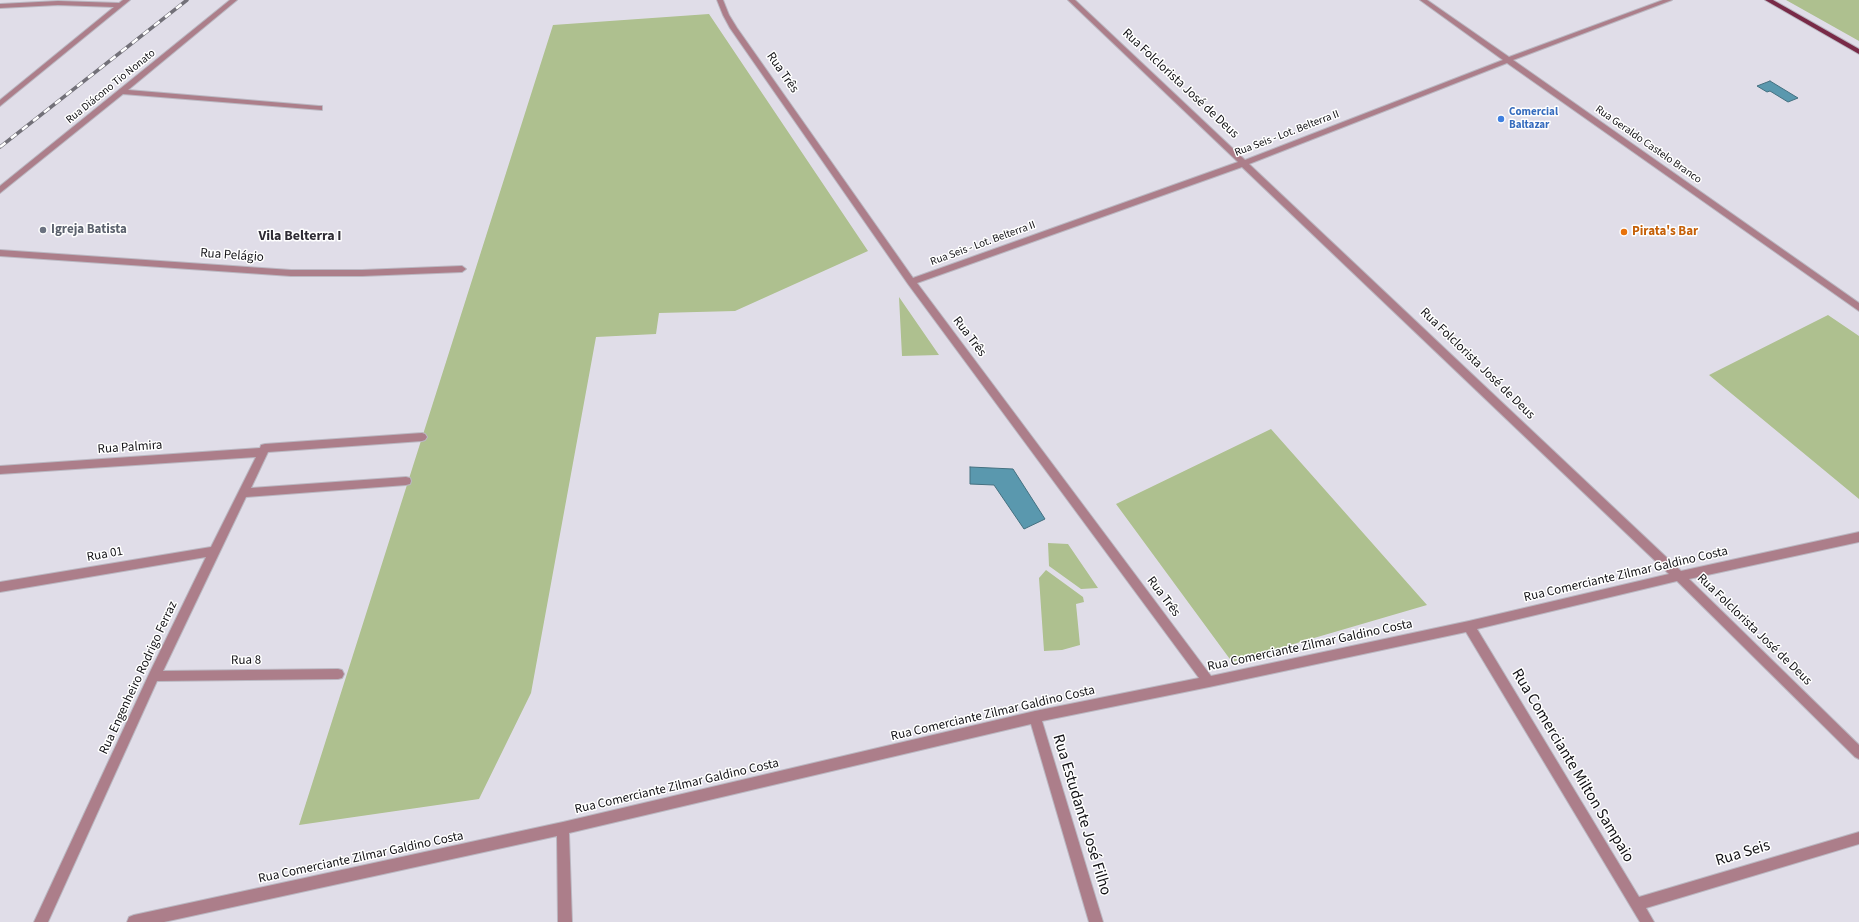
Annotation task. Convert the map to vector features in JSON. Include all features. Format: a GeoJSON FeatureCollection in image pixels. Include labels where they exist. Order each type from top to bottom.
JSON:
{"type":"FeatureCollection","features":[{"type":"Feature","properties":{"kind":"main road"},"geometry":{"type":"LineString","coordinates":[[1768,0],[1859,52]]}},
{"type":"Feature","properties":{"kind":"street"},"geometry":{"type":"LineString","coordinates":[[2,101],[127,0]]}},
{"type":"Feature","properties":{"kind":"street","name":"Rua Diácono Tio Nonato"},"geometry":{"type":"LineString","coordinates":[[0,190],[234,0]]}},
{"type":"Feature","properties":{"kind":"street","name":"Rua Três"},"geometry":{"type":"LineString","coordinates":[[720,0],[726,16],[734,28],[911,282],[1209,682]]}},
{"type":"Feature","properties":{"kind":"street","name":"Rua Folclorista José de Deus"},"geometry":{"type":"LineString","coordinates":[[1071,0],[1679,576],[1859,753]]}},
{"type":"Feature","properties":{"kind":"street","name":"Rua Geraldo Castelo Branco"},"geometry":{"type":"LineString","coordinates":[[1423,0],[1859,308]]}},
{"type":"Feature","properties":{"kind":"street","name":"Rua Seis - Lot. Belterra II"},"geometry":{"type":"LineString","coordinates":[[911,282],[1244,163],[1508,60],[1669,0]]}},
{"type":"Feature","properties":{"kind":"street"},"geometry":{"type":"LineString","coordinates":[[0,6],[58,3],[121,5]]}},
{"type":"Feature","properties":{"kind":"street"},"geometry":{"type":"LineString","coordinates":[[122,92],[319,108]]}},
{"type":"Feature","properties":{"kind":"street","name":"Rua Pelágio"},"geometry":{"type":"LineString","coordinates":[[0,253],[291,273],[362,273],[462,269]]}},
{"type":"Feature","properties":{"kind":"street","name":"Rua Palmira"},"geometry":{"type":"LineString","coordinates":[[0,470],[422,437]]}},
{"type":"Feature","properties":{"kind":"street","name":"Rua Engenheiro Rodrigo Ferraz"},"geometry":{"type":"LineString","coordinates":[[41,922],[154,676],[264,450]]}},
{"type":"Feature","properties":{"kind":"street"},"geometry":{"type":"LineString","coordinates":[[243,492],[406,481]]}},
{"type":"Feature","properties":{"kind":"street","name":"Rua Comerciante Zilmar Galdino Costa"},"geometry":{"type":"LineString","coordinates":[[134,922],[563,828],[1035,717],[1209,682],[1469,626],[1679,576],[1859,537]]}},
{"type":"Feature","properties":{"kind":"street","name":"Rua 01"},"geometry":{"type":"LineString","coordinates":[[0,587],[215,551]]}},
{"type":"Feature","properties":{"kind":"street","name":"Rua Comerciante Milton Sampaio"},"geometry":{"type":"LineString","coordinates":[[1469,626],[1647,922]]}},
{"type":"Feature","properties":{"kind":"street","name":"Rua 8"},"geometry":{"type":"LineString","coordinates":[[154,676],[338,674]]}},
{"type":"Feature","properties":{"kind":"street","name":"Rua Estudante José Filho"},"geometry":{"type":"LineString","coordinates":[[1035,717],[1096,922]]}},
{"type":"Feature","properties":{"kind":"street"},"geometry":{"type":"LineString","coordinates":[[563,828],[565,922]]}},
{"type":"Feature","properties":{"kind":"street","name":"Rua Seis"},"geometry":{"type":"LineString","coordinates":[[1636,904],[1859,838]]}},
{"type":"Feature","properties":{"kind":"green space"},"geometry":{"type":"Polygon","coordinates":[[[1786,0],[1859,0],[1859,41],[1786,0]]]}},
{"type":"Feature","properties":{"kind":"green space"},"geometry":{"type":"Polygon","coordinates":[[[709,14],[868,251],[735,311],[659,313],[656,334],[596,337],[531,693],[479,799],[299,825],[553,25],[709,14]]]}},
{"type":"Feature","properties":{"kind":"green space"},"geometry":{"type":"Polygon","coordinates":[[[899,297],[939,355],[902,356],[899,297]]]}},
{"type":"Feature","properties":{"kind":"green space"},"geometry":{"type":"Polygon","coordinates":[[[1828,315],[1859,336],[1859,499],[1709,375],[1828,315]]]}},
{"type":"Feature","properties":{"kind":"green space"},"geometry":{"type":"Polygon","coordinates":[[[1271,429],[1427,605],[1232,662],[1116,504],[1271,429]]]}},
{"type":"Feature","properties":{"kind":"green space"},"geometry":{"type":"Polygon","coordinates":[[[1048,543],[1068,544],[1098,588],[1081,589],[1049,566],[1048,543]]]}},
{"type":"Feature","properties":{"kind":"green space"},"geometry":{"type":"Polygon","coordinates":[[[1046,570],[1083,597],[1084,602],[1076,604],[1080,645],[1062,650],[1044,651],[1039,578],[1046,570]]]}},
{"type":"Feature","properties":{"kind":"water"},"geometry":{"type":"Polygon","coordinates":[[[1770,81],[1798,98],[1788,102],[1770,91],[1767,92],[1757,86],[1770,81]]]}},
{"type":"Feature","properties":{"kind":"water"},"geometry":{"type":"Polygon","coordinates":[[[970,467],[1013,469],[1045,519],[1024,529],[994,485],[970,484],[970,467]]]}},
{"type":"Feature","properties":{"kind":"railway"},"geometry":{"type":"LineString","coordinates":[[0,147],[187,0]]}},
{"type":"Feature","properties":{"kind":"place","name":"Comercial Baltazar"},"geometry":{"type":"Point","coordinates":[1501,119]}},
{"type":"Feature","properties":{"kind":"place","name":"Igreja Batista"},"geometry":{"type":"Point","coordinates":[43,230]}},
{"type":"Feature","properties":{"kind":"place","name":"Pirata's Bar"},"geometry":{"type":"Point","coordinates":[1624,232]}},
{"type":"Feature","properties":{"kind":"district","name":"Vila Belterra I"},"geometry":{"type":"Point","coordinates":[300,237]}}]}
